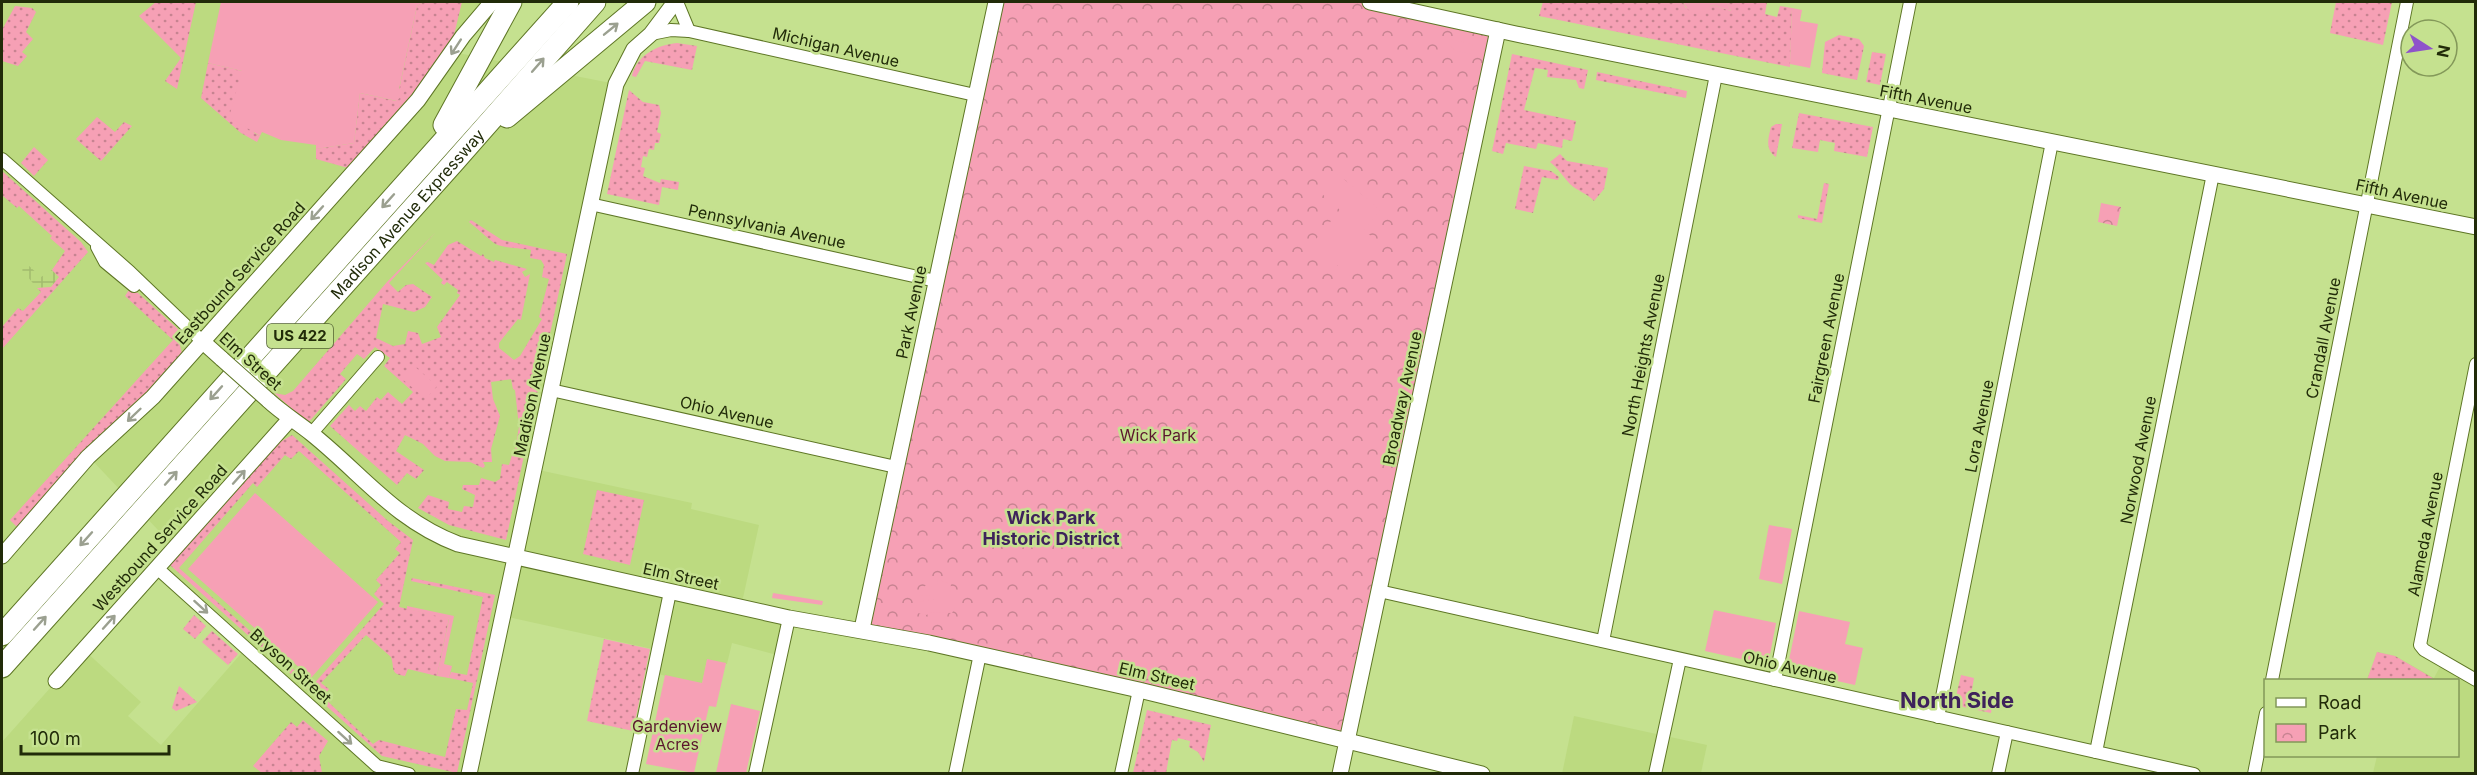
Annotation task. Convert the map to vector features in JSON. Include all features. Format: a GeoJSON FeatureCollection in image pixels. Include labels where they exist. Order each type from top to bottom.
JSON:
{"type":"FeatureCollection","features":[{"type":"Feature","properties":{"kind":"highway"},"geometry":{"type":"LineString","coordinates":[[414,172],[458,102],[511,2]]}},
{"type":"Feature","properties":{"kind":"highway","name":"Madison Avenue Expressway"},"geometry":{"type":"LineString","coordinates":[[2,635],[568,2]]}},
{"type":"Feature","properties":{"kind":"highway","name":"Madison Avenue Expressway"},"geometry":{"type":"LineString","coordinates":[[2,666],[595,2]]}},
{"type":"Feature","properties":{"kind":"highway"},"geometry":{"type":"LineString","coordinates":[[454,162],[645,2]]}},
{"type":"Feature","properties":{"kind":"street","name":"Eastbound Service Road"},"geometry":{"type":"LineString","coordinates":[[2,556],[88,457],[153,397],[418,100],[463,36],[492,2]]}},
{"type":"Feature","properties":{"kind":"street"},"geometry":{"type":"LineString","coordinates":[[651,34],[676,2],[689,31]]}},
{"type":"Feature","properties":{"kind":"street","name":"Park Avenue"},"geometry":{"type":"LineString","coordinates":[[862,629],[996,2]]}},
{"type":"Feature","properties":{"kind":"street","name":"Fifth Avenue"},"geometry":{"type":"LineString","coordinates":[[1370,2],[1716,75],[2475,227]]}},
{"type":"Feature","properties":{"kind":"street","name":"Fairgreen Avenue"},"geometry":{"type":"LineString","coordinates":[[1775,680],[1910,2]]}},
{"type":"Feature","properties":{"kind":"street","name":"Crandall Avenue"},"geometry":{"type":"LineString","coordinates":[[2272,679],[2407,2]]}},
{"type":"Feature","properties":{"kind":"street","name":"Michigan Avenue"},"geometry":{"type":"LineString","coordinates":[[651,34],[671,30],[689,31],[975,95]]}},
{"type":"Feature","properties":{"kind":"street","name":"Broadway Avenue"},"geometry":{"type":"LineString","coordinates":[[1340,774],[1498,30]]}},
{"type":"Feature","properties":{"kind":"street","name":"Madison Avenue"},"geometry":{"type":"LineString","coordinates":[[470,774],[618,77],[634,49],[651,34]]}},
{"type":"Feature","properties":{"kind":"street","name":"North Heights Avenue"},"geometry":{"type":"LineString","coordinates":[[1603,641],[1716,75]]}},
{"type":"Feature","properties":{"kind":"street","name":"Lora Avenue"},"geometry":{"type":"LineString","coordinates":[[1938,717],[2052,142]]}},
{"type":"Feature","properties":{"kind":"street","name":"Elm Street"},"geometry":{"type":"LineString","coordinates":[[2,159],[97,246],[105,262],[131,285],[145,290],[268,400],[311,434],[398,511],[419,527],[458,544],[789,618],[862,629],[980,654],[1139,690],[1482,774]]}},
{"type":"Feature","properties":{"kind":"street","name":"Norwood Avenue"},"geometry":{"type":"LineString","coordinates":[[2096,752],[2213,174]]}},
{"type":"Feature","properties":{"kind":"street","name":"Pennsylvania Avenue"},"geometry":{"type":"LineString","coordinates":[[590,204],[936,281]]}},
{"type":"Feature","properties":{"kind":"street"},"geometry":{"type":"LineString","coordinates":[[311,434],[378,357]]}},
{"type":"Feature","properties":{"kind":"street","name":"Alameda Avenue"},"geometry":{"type":"LineString","coordinates":[[2475,364],[2420,645],[2424,650],[2475,680]]}},
{"type":"Feature","properties":{"kind":"street","name":"Ohio Avenue"},"geometry":{"type":"LineString","coordinates":[[551,390],[896,467]]}},
{"type":"Feature","properties":{"kind":"street","name":"Westbound Service Road"},"geometry":{"type":"LineString","coordinates":[[56,681],[290,419]]}},
{"type":"Feature","properties":{"kind":"street","name":"Bryson Street"},"geometry":{"type":"LineString","coordinates":[[157,568],[377,766],[409,774]]}},
{"type":"Feature","properties":{"kind":"street","name":"Ohio Avenue"},"geometry":{"type":"LineString","coordinates":[[1379,591],[2194,774]]}},
{"type":"Feature","properties":{"kind":"street"},"geometry":{"type":"LineString","coordinates":[[632,774],[670,592]]}},
{"type":"Feature","properties":{"kind":"street"},"geometry":{"type":"LineString","coordinates":[[755,774],[789,618]]}},
{"type":"Feature","properties":{"kind":"street"},"geometry":{"type":"LineString","coordinates":[[955,774],[980,654]]}},
{"type":"Feature","properties":{"kind":"street"},"geometry":{"type":"LineString","coordinates":[[1655,774],[1680,658]]}},
{"type":"Feature","properties":{"kind":"street"},"geometry":{"type":"LineString","coordinates":[[1121,774],[1139,690]]}},
{"type":"Feature","properties":{"kind":"street"},"geometry":{"type":"LineString","coordinates":[[2254,774],[2264,719]]}},
{"type":"Feature","properties":{"kind":"street"},"geometry":{"type":"LineString","coordinates":[[1998,774],[2007,732]]}},
{"type":"Feature","properties":{"kind":"shaded area"},"geometry":{"type":"Polygon","coordinates":[[[2,2],[492,2],[453,52],[616,84],[534,469],[692,503],[691,509],[759,525],[741,607],[789,618],[781,656],[732,643],[727,664],[707,660],[702,684],[653,673],[657,650],[503,616],[469,773],[2,773],[2,742],[84,650],[141,702],[128,716],[161,745],[246,648],[157,568],[175,548],[89,457],[2,556],[2,2]]]}},
{"type":"Feature","properties":{"kind":"shaded area"},"geometry":{"type":"Polygon","coordinates":[[[27,264],[41,277],[52,270],[60,277],[51,287],[37,288],[22,270],[27,264]]]}},
{"type":"Feature","properties":{"kind":"shaded area"},"geometry":{"type":"Polygon","coordinates":[[[2377,652],[2395,656],[2434,678],[2443,661],[2475,680],[2475,773],[2373,773],[2377,757],[2459,757],[2459,679],[2367,679],[2377,652]]]}},
{"type":"Feature","properties":{"kind":"shaded area"},"geometry":{"type":"Polygon","coordinates":[[[1574,716],[1707,745],[1701,773],[1562,774],[1574,716]]]}},
{"type":"Feature","properties":{"kind":"green space"},"geometry":{"type":"Polygon","coordinates":[[[156,2],[196,2],[177,89],[165,81],[181,58],[139,16],[156,2]]]}},
{"type":"Feature","properties":{"kind":"green space"},"geometry":{"type":"Polygon","coordinates":[[[221,2],[424,2],[417,6],[399,89],[405,91],[397,101],[360,93],[354,143],[316,149],[316,145],[281,140],[262,132],[260,136],[229,117],[242,71],[208,63],[221,2]]]}},
{"type":"Feature","properties":{"kind":"green space"},"geometry":{"type":"Polygon","coordinates":[[[424,2],[462,2],[453,39],[411,96],[348,168],[316,159],[316,149],[354,143],[360,93],[396,101],[404,91],[399,90],[417,6],[424,2]]]}},
{"type":"Feature","properties":{"kind":"green space","name":"Wick Park"},"geometry":{"type":"Polygon","coordinates":[[[996,2],[1370,2],[1498,30],[1347,742],[862,629],[996,2]]]}},
{"type":"Feature","properties":{"kind":"green space"},"geometry":{"type":"Polygon","coordinates":[[[1543,2],[1683,2],[1686,8],[1706,10],[1712,5],[1731,11],[1727,2],[1767,2],[1765,14],[1777,17],[1780,6],[1792,8],[1790,67],[1539,16],[1543,2]]]}},
{"type":"Feature","properties":{"kind":"green space"},"geometry":{"type":"Polygon","coordinates":[[[1683,2],[1727,2],[1731,11],[1712,5],[1704,12],[1696,14],[1689,10],[1683,2]]]}},
{"type":"Feature","properties":{"kind":"green space"},"geometry":{"type":"Polygon","coordinates":[[[2336,2],[2392,2],[2383,45],[2330,33],[2336,2]]]}},
{"type":"Feature","properties":{"kind":"green space"},"geometry":{"type":"Polygon","coordinates":[[[15,6],[32,8],[36,12],[26,32],[33,39],[22,52],[27,56],[18,66],[2,61],[2,30],[15,6]]]}},
{"type":"Feature","properties":{"kind":"green space"},"geometry":{"type":"Polygon","coordinates":[[[1792,8],[1802,10],[1800,21],[1818,24],[1810,68],[1790,64],[1792,8]]]}},
{"type":"Feature","properties":{"kind":"green space"},"geometry":{"type":"Polygon","coordinates":[[[1839,35],[1859,39],[1864,46],[1857,80],[1822,73],[1825,42],[1839,35]]]}},
{"type":"Feature","properties":{"kind":"green space"},"geometry":{"type":"Polygon","coordinates":[[[1449,39],[1473,44],[1471,54],[1456,51],[1449,45],[1449,39]]]}},
{"type":"Feature","properties":{"kind":"green space"},"geometry":{"type":"Polygon","coordinates":[[[677,43],[697,46],[692,70],[645,61],[636,77],[632,76],[638,62],[649,52],[677,43]]]}},
{"type":"Feature","properties":{"kind":"green space"},"geometry":{"type":"Polygon","coordinates":[[[1872,52],[1886,54],[1880,85],[1866,82],[1872,52]]]}},
{"type":"Feature","properties":{"kind":"green space"},"geometry":{"type":"Polygon","coordinates":[[[1512,54],[1588,70],[1584,89],[1579,88],[1576,80],[1547,77],[1548,70],[1535,68],[1524,110],[1576,121],[1572,141],[1563,139],[1562,148],[1538,143],[1536,149],[1506,143],[1503,154],[1492,151],[1512,54]]]}},
{"type":"Feature","properties":{"kind":"green space"},"geometry":{"type":"Polygon","coordinates":[[[208,63],[242,71],[254,133],[260,136],[257,142],[241,133],[201,98],[208,63]]]}},
{"type":"Feature","properties":{"kind":"green space"},"geometry":{"type":"Polygon","coordinates":[[[1597,72],[1687,91],[1686,98],[1596,80],[1597,72]]]}},
{"type":"Feature","properties":{"kind":"green space"},"geometry":{"type":"Polygon","coordinates":[[[629,90],[643,102],[659,105],[661,113],[657,132],[661,134],[659,143],[655,143],[654,150],[649,149],[647,157],[643,156],[641,167],[645,168],[643,176],[660,183],[661,179],[679,182],[678,190],[662,187],[659,205],[607,194],[629,90]]]}},
{"type":"Feature","properties":{"kind":"green space"},"geometry":{"type":"Polygon","coordinates":[[[1799,113],[1873,127],[1867,157],[1834,151],[1835,143],[1820,140],[1818,152],[1792,148],[1799,113]]]}},
{"type":"Feature","properties":{"kind":"green space"},"geometry":{"type":"Polygon","coordinates":[[[97,117],[115,132],[124,122],[132,126],[101,161],[76,139],[97,117]]]}},
{"type":"Feature","properties":{"kind":"green space"},"geometry":{"type":"Polygon","coordinates":[[[1782,124],[1776,157],[1770,151],[1768,144],[1771,127],[1782,124]]]}},
{"type":"Feature","properties":{"kind":"green space"},"geometry":{"type":"Polygon","coordinates":[[[34,147],[48,160],[34,176],[21,163],[34,147]]]}},
{"type":"Feature","properties":{"kind":"green space"},"geometry":{"type":"Polygon","coordinates":[[[1560,154],[1567,161],[1608,168],[1604,189],[1594,201],[1570,184],[1550,162],[1560,154]]]}},
{"type":"Feature","properties":{"kind":"green space"},"geometry":{"type":"Polygon","coordinates":[[[1524,166],[1551,171],[1559,177],[1558,180],[1542,177],[1533,213],[1515,209],[1524,166]]]}},
{"type":"Feature","properties":{"kind":"green space"},"geometry":{"type":"Polygon","coordinates":[[[2,171],[81,242],[88,252],[2,349],[2,327],[18,308],[23,311],[41,292],[37,288],[51,287],[59,277],[52,270],[65,251],[19,206],[17,208],[3,196],[2,198],[2,171]]]}},
{"type":"Feature","properties":{"kind":"green space"},"geometry":{"type":"Polygon","coordinates":[[[1338,174],[1380,210],[1364,230],[1378,242],[1350,276],[1312,244],[1340,210],[1321,193],[1338,174]]]}},
{"type":"Feature","properties":{"kind":"green space"},"geometry":{"type":"Polygon","coordinates":[[[1824,183],[1829,184],[1822,223],[1798,218],[1798,215],[1817,219],[1824,183]]]}},
{"type":"Feature","properties":{"kind":"green space"},"geometry":{"type":"Polygon","coordinates":[[[2101,203],[2121,207],[2117,226],[2098,222],[2101,203]]]}},
{"type":"Feature","properties":{"kind":"green space"},"geometry":{"type":"Polygon","coordinates":[[[471,220],[502,240],[567,254],[506,540],[449,525],[418,508],[428,495],[449,502],[448,509],[462,512],[464,506],[473,507],[475,495],[462,489],[463,485],[479,485],[481,478],[495,482],[500,479],[502,464],[509,465],[514,455],[519,427],[515,390],[511,379],[491,382],[493,399],[500,416],[491,449],[492,462],[483,462],[485,466],[483,468],[470,462],[445,461],[435,456],[423,444],[405,435],[396,451],[424,470],[416,479],[407,473],[397,485],[330,426],[349,405],[355,411],[360,406],[366,411],[377,397],[381,400],[388,392],[402,404],[413,392],[384,366],[390,358],[375,347],[364,359],[357,354],[340,374],[346,379],[308,423],[274,393],[285,395],[293,391],[387,282],[436,232],[389,283],[398,292],[406,285],[413,284],[432,297],[425,307],[414,312],[383,304],[376,338],[393,346],[405,344],[408,331],[418,333],[422,344],[441,337],[437,327],[460,295],[457,293],[458,290],[447,282],[444,285],[441,283],[443,280],[425,263],[434,265],[448,245],[457,241],[494,262],[495,260],[527,269],[522,272],[525,277],[530,274],[521,320],[518,319],[499,343],[499,348],[514,360],[520,356],[542,319],[539,317],[549,279],[542,277],[544,265],[541,260],[530,258],[531,250],[497,245],[469,222],[471,220]]]}},
{"type":"Feature","properties":{"kind":"green space"},"geometry":{"type":"Polygon","coordinates":[[[129,290],[138,293],[180,331],[179,342],[182,353],[157,383],[77,459],[17,527],[10,520],[173,340],[125,296],[129,290]]]}},
{"type":"Feature","properties":{"kind":"green space"},"geometry":{"type":"Polygon","coordinates":[[[413,365],[437,386],[426,399],[402,379],[413,365]]]}},
{"type":"Feature","properties":{"kind":"green space"},"geometry":{"type":"Polygon","coordinates":[[[292,435],[388,521],[413,540],[399,607],[449,618],[437,676],[408,669],[405,676],[397,674],[391,657],[366,635],[321,683],[329,689],[323,697],[373,744],[379,740],[445,757],[456,709],[467,710],[473,683],[449,678],[451,672],[467,675],[483,597],[411,581],[412,578],[495,595],[457,773],[382,756],[170,565],[275,445],[292,435]],[[299,451],[291,459],[285,455],[257,487],[253,483],[179,568],[312,686],[384,604],[374,594],[381,585],[376,580],[400,553],[395,549],[401,542],[299,451]]]}},
{"type":"Feature","properties":{"kind":"green space"},"geometry":{"type":"Polygon","coordinates":[[[597,490],[644,500],[630,565],[583,554],[597,490]]]}},
{"type":"Feature","properties":{"kind":"green space"},"geometry":{"type":"Polygon","coordinates":[[[255,493],[378,602],[311,678],[188,569],[255,493]]]}},
{"type":"Feature","properties":{"kind":"green space"},"geometry":{"type":"Polygon","coordinates":[[[1769,525],[1792,529],[1782,584],[1759,579],[1769,525]]]}},
{"type":"Feature","properties":{"kind":"green space"},"geometry":{"type":"Polygon","coordinates":[[[938,580],[951,584],[950,593],[946,595],[955,608],[952,613],[928,612],[927,615],[913,612],[918,602],[934,599],[931,596],[918,595],[918,593],[922,592],[927,584],[933,587],[937,585],[938,580]]]}},
{"type":"Feature","properties":{"kind":"green space"},"geometry":{"type":"Polygon","coordinates":[[[773,593],[823,601],[822,605],[772,598],[773,593]]]}},
{"type":"Feature","properties":{"kind":"green space"},"geometry":{"type":"Polygon","coordinates":[[[407,606],[454,616],[444,664],[452,666],[449,678],[437,676],[449,619],[407,609],[407,606]]]}},
{"type":"Feature","properties":{"kind":"green space"},"geometry":{"type":"Polygon","coordinates":[[[1714,610],[1776,623],[1768,665],[1705,651],[1714,610]]]}},
{"type":"Feature","properties":{"kind":"green space"},"geometry":{"type":"Polygon","coordinates":[[[1799,611],[1850,622],[1845,644],[1863,648],[1855,685],[1787,670],[1799,611]]]}},
{"type":"Feature","properties":{"kind":"green space"},"geometry":{"type":"Polygon","coordinates":[[[194,615],[206,626],[195,639],[183,629],[194,615]]]}},
{"type":"Feature","properties":{"kind":"green space"},"geometry":{"type":"Polygon","coordinates":[[[212,631],[238,654],[228,665],[202,642],[212,631]]]}},
{"type":"Feature","properties":{"kind":"green space"},"geometry":{"type":"Polygon","coordinates":[[[604,639],[650,649],[633,731],[587,721],[604,639]]]}},
{"type":"Feature","properties":{"kind":"green space"},"geometry":{"type":"Polygon","coordinates":[[[2377,652],[2395,656],[2434,679],[2367,679],[2377,652]]]}},
{"type":"Feature","properties":{"kind":"green space","name":"Gardenview Acres"},"geometry":{"type":"Polygon","coordinates":[[[707,659],[726,663],[716,707],[709,706],[694,773],[646,764],[665,675],[702,683],[707,659]]]}},
{"type":"Feature","properties":{"kind":"green space"},"geometry":{"type":"Polygon","coordinates":[[[1961,675],[1974,678],[1971,695],[1974,696],[1973,701],[1993,701],[1991,713],[1954,705],[1961,675]]]}},
{"type":"Feature","properties":{"kind":"green space"},"geometry":{"type":"Polygon","coordinates":[[[179,686],[197,702],[176,711],[172,708],[179,686]]]}},
{"type":"Feature","properties":{"kind":"green space"},"geometry":{"type":"Polygon","coordinates":[[[731,704],[760,711],[746,773],[716,773],[731,704]]]}},
{"type":"Feature","properties":{"kind":"green space"},"geometry":{"type":"Polygon","coordinates":[[[1147,710],[1211,725],[1204,762],[1198,752],[1189,747],[1190,741],[1178,738],[1177,741],[1172,740],[1166,773],[1133,773],[1147,710]]]}},
{"type":"Feature","properties":{"kind":"green space"},"geometry":{"type":"Polygon","coordinates":[[[303,720],[328,741],[319,756],[322,773],[262,773],[253,766],[291,722],[297,727],[303,720]]]}},
{"type":"Feature","properties":{"kind":"district","name":"Wick Park Historic District"},"geometry":{"type":"Point","coordinates":[1051,528]}},
{"type":"Feature","properties":{"kind":"district","name":"North Side"},"geometry":{"type":"Point","coordinates":[1957,700]}}]}
